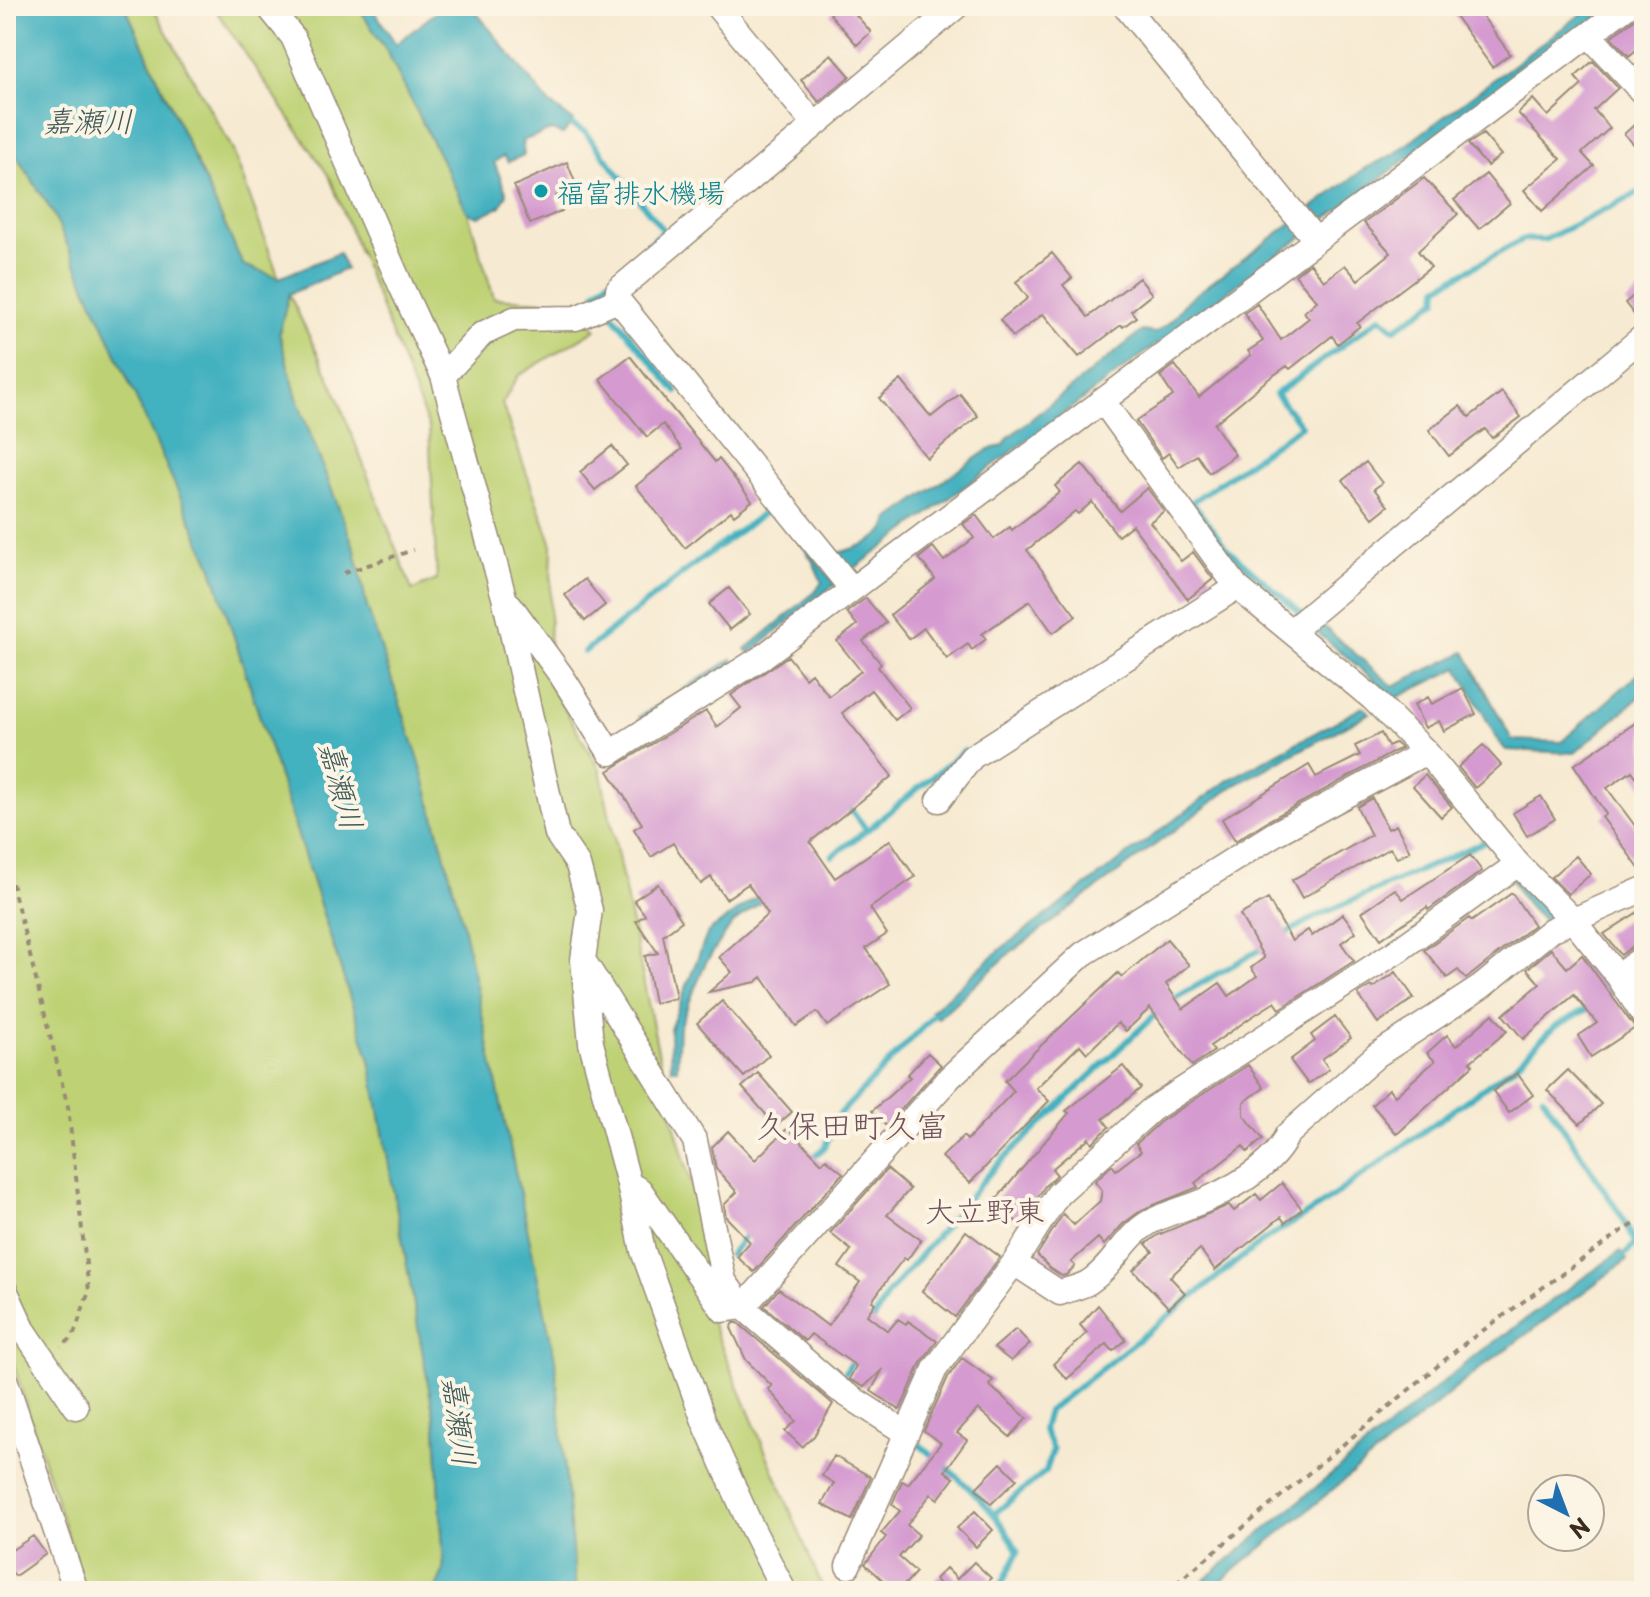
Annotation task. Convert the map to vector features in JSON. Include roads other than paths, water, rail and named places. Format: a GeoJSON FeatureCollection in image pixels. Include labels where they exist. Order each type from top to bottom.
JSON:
{"type":"FeatureCollection","features":[{"type":"Feature","properties":{"kind":"street"},"geometry":{"type":"LineString","coordinates":[[268,6],[293,37],[443,376],[504,597],[557,834],[578,865],[590,910],[583,960],[591,1043],[629,1184],[643,1251],[689,1383],[749,1522],[784,1591]]}},
{"type":"Feature","properties":{"kind":"street"},"geometry":{"type":"LineString","coordinates":[[717,6],[815,125]]}},
{"type":"Feature","properties":{"kind":"street"},"geometry":{"type":"LineString","coordinates":[[843,578],[618,300],[618,290],[957,6]]}},
{"type":"Feature","properties":{"kind":"street"},"geometry":{"type":"LineString","coordinates":[[1125,6],[1315,239]]}},
{"type":"Feature","properties":{"kind":"street"},"geometry":{"type":"LineString","coordinates":[[504,597],[563,678],[610,753],[761,658],[843,578],[1102,400],[1627,6]]}},
{"type":"Feature","properties":{"kind":"street"},"geometry":{"type":"LineString","coordinates":[[1589,35],[1644,94]]}},
{"type":"Feature","properties":{"kind":"street"},"geometry":{"type":"LineString","coordinates":[[443,376],[482,334],[514,319],[576,318],[618,300]]}},
{"type":"Feature","properties":{"kind":"street"},"geometry":{"type":"LineString","coordinates":[[1301,623],[1644,336]]}},
{"type":"Feature","properties":{"kind":"street"},"geometry":{"type":"LineString","coordinates":[[1102,400],[1237,587],[1301,623],[1426,752],[1510,870],[1561,925],[1618,976],[1644,1016]]}},
{"type":"Feature","properties":{"kind":"street"},"geometry":{"type":"LineString","coordinates":[[939,800],[972,757],[1237,587]]}},
{"type":"Feature","properties":{"kind":"street"},"geometry":{"type":"LineString","coordinates":[[629,1184],[640,1190],[723,1310],[743,1307],[950,1077],[1083,954],[1276,833],[1426,752]]}},
{"type":"Feature","properties":{"kind":"street"},"geometry":{"type":"LineString","coordinates":[[848,1566],[935,1369],[1014,1263],[1058,1194],[1151,1110],[1397,951],[1510,870]]}},
{"type":"Feature","properties":{"kind":"street"},"geometry":{"type":"LineString","coordinates":[[1014,1263],[1060,1293],[1088,1283],[1113,1260],[1123,1243],[1150,1222],[1210,1198],[1250,1175],[1282,1147],[1287,1135],[1377,1055],[1481,987],[1561,925],[1644,889]]}},
{"type":"Feature","properties":{"kind":"street"},"geometry":{"type":"LineString","coordinates":[[1618,976],[1644,957]]}},
{"type":"Feature","properties":{"kind":"street"},"geometry":{"type":"LineString","coordinates":[[583,960],[695,1141],[724,1281],[743,1307],[838,1389],[906,1433]]}},
{"type":"Feature","properties":{"kind":"street"},"geometry":{"type":"LineString","coordinates":[[6,1292],[23,1329],[76,1407]]}},
{"type":"Feature","properties":{"kind":"street"},"geometry":{"type":"LineString","coordinates":[[6,1382],[76,1591]]}},
{"type":"Feature","properties":{"kind":"water","name":"嘉瀬川"},"geometry":{"type":"Polygon","coordinates":[[[6,6],[125,6],[243,265],[279,278],[339,253],[346,269],[289,294],[279,333],[299,405],[355,550],[367,607],[420,763],[462,920],[555,1359],[576,1591],[435,1591],[444,1570],[436,1427],[370,1060],[211,565],[53,213],[6,139],[6,6]]]}},
{"type":"Feature","properties":{"kind":"water"},"geometry":{"type":"Polygon","coordinates":[[[358,6],[371,6],[396,44],[444,6],[477,6],[475,11],[549,103],[573,121],[563,134],[551,130],[522,141],[524,155],[508,162],[504,156],[494,162],[507,194],[501,206],[478,217],[468,213],[387,52],[358,6]]]}},
{"type":"Feature","properties":{"kind":"water"},"geometry":{"type":"Polygon","coordinates":[[[1592,6],[1613,6],[851,571],[836,554],[875,538],[882,533],[889,519],[989,449],[1003,446],[1009,437],[1142,331],[1155,333],[1170,322],[1187,301],[1364,169],[1394,154],[1592,6]]]}},
{"type":"Feature","properties":{"kind":"water"},"geometry":{"type":"Polygon","coordinates":[[[793,531],[835,584],[750,653],[746,649],[815,592],[822,582],[793,531]]]}},
{"type":"Feature","properties":{"kind":"water"},"geometry":{"type":"Polygon","coordinates":[[[1316,620],[1393,686],[1465,652],[1512,740],[1561,742],[1644,669],[1644,693],[1575,753],[1506,750],[1458,668],[1390,701],[1382,693],[1386,690],[1311,627],[1316,620]]]}},
{"type":"Feature","properties":{"kind":"water"},"geometry":{"type":"Polygon","coordinates":[[[732,659],[735,665],[645,727],[639,717],[732,659]]]}},
{"type":"Feature","properties":{"kind":"water"},"geometry":{"type":"Polygon","coordinates":[[[1363,707],[1370,713],[1235,785],[1009,954],[938,1018],[931,1011],[1002,948],[1228,780],[1363,707]]]}},
{"type":"Feature","properties":{"kind":"water"},"geometry":{"type":"Polygon","coordinates":[[[1500,858],[1571,931],[1575,943],[1548,924],[1522,898],[1500,858]]]}},
{"type":"Feature","properties":{"kind":"water"},"geometry":{"type":"Polygon","coordinates":[[[761,894],[764,900],[732,924],[706,962],[679,1027],[677,1069],[671,1069],[670,1029],[708,932],[761,894]]]}},
{"type":"Feature","properties":{"kind":"water"},"geometry":{"type":"Polygon","coordinates":[[[1621,1251],[1627,1260],[1482,1367],[1209,1591],[1191,1591],[1473,1357],[1621,1251]]]}},
{"type":"Feature","properties":{"kind":"waterway"},"geometry":{"type":"LineString","coordinates":[[564,121],[585,132],[664,231],[650,243]]}},
{"type":"Feature","properties":{"kind":"waterway"},"geometry":{"type":"LineString","coordinates":[[1303,615],[1227,549],[1192,502],[1301,426],[1276,394],[1381,317],[1395,329],[1437,300],[1438,287],[1523,239],[1544,240],[1644,190]]}},
{"type":"Feature","properties":{"kind":"waterway"},"geometry":{"type":"LineString","coordinates":[[595,293],[634,258]]}},
{"type":"Feature","properties":{"kind":"waterway"},"geometry":{"type":"LineString","coordinates":[[613,315],[677,392]]}},
{"type":"Feature","properties":{"kind":"waterway"},"geometry":{"type":"LineString","coordinates":[[584,652],[772,507]]}},
{"type":"Feature","properties":{"kind":"waterway"},"geometry":{"type":"LineString","coordinates":[[847,805],[867,830],[964,751]]}},
{"type":"Feature","properties":{"kind":"waterway"},"geometry":{"type":"LineString","coordinates":[[832,856],[867,830]]}},
{"type":"Feature","properties":{"kind":"waterway"},"geometry":{"type":"LineString","coordinates":[[1282,936],[1317,916],[1486,841],[1489,844]]}},
{"type":"Feature","properties":{"kind":"waterway"},"geometry":{"type":"LineString","coordinates":[[1570,937],[1611,989],[1605,997]]}},
{"type":"Feature","properties":{"kind":"waterway"},"geometry":{"type":"LineString","coordinates":[[1172,1000],[1266,946]]}},
{"type":"Feature","properties":{"kind":"waterway"},"geometry":{"type":"LineString","coordinates":[[994,1514],[1046,1471],[1053,1450],[1043,1429],[1048,1411],[1264,1240],[1318,1207],[1516,1065],[1554,1027],[1593,1006]]}},
{"type":"Feature","properties":{"kind":"waterway"},"geometry":{"type":"LineString","coordinates":[[871,1324],[887,1295],[994,1168],[1160,1010]]}},
{"type":"Feature","properties":{"kind":"waterway"},"geometry":{"type":"LineString","coordinates":[[811,1159],[825,1147],[837,1117],[938,1011]]}},
{"type":"Feature","properties":{"kind":"waterway"},"geometry":{"type":"LineString","coordinates":[[1543,1097],[1622,1217],[1644,1259]]}},
{"type":"Feature","properties":{"kind":"waterway"},"geometry":{"type":"LineString","coordinates":[[730,1255],[749,1230]]}},
{"type":"Feature","properties":{"kind":"waterway"},"geometry":{"type":"LineString","coordinates":[[1620,1259],[1634,1245]]}},
{"type":"Feature","properties":{"kind":"waterway"},"geometry":{"type":"LineString","coordinates":[[846,1372],[855,1356]]}},
{"type":"Feature","properties":{"kind":"waterway"},"geometry":{"type":"LineString","coordinates":[[915,1441],[986,1506],[1018,1552],[998,1591]]}},
{"type":"Feature","properties":{"kind":"place","name":"福富排水機場"},"geometry":{"type":"Point","coordinates":[541,191]}},
{"type":"Feature","properties":{"kind":"district","name":"久保田町久富"},"geometry":{"type":"Point","coordinates":[852,1124]}},
{"type":"Feature","properties":{"kind":"district","name":"大立野東"},"geometry":{"type":"Point","coordinates":[985,1209]}}]}
